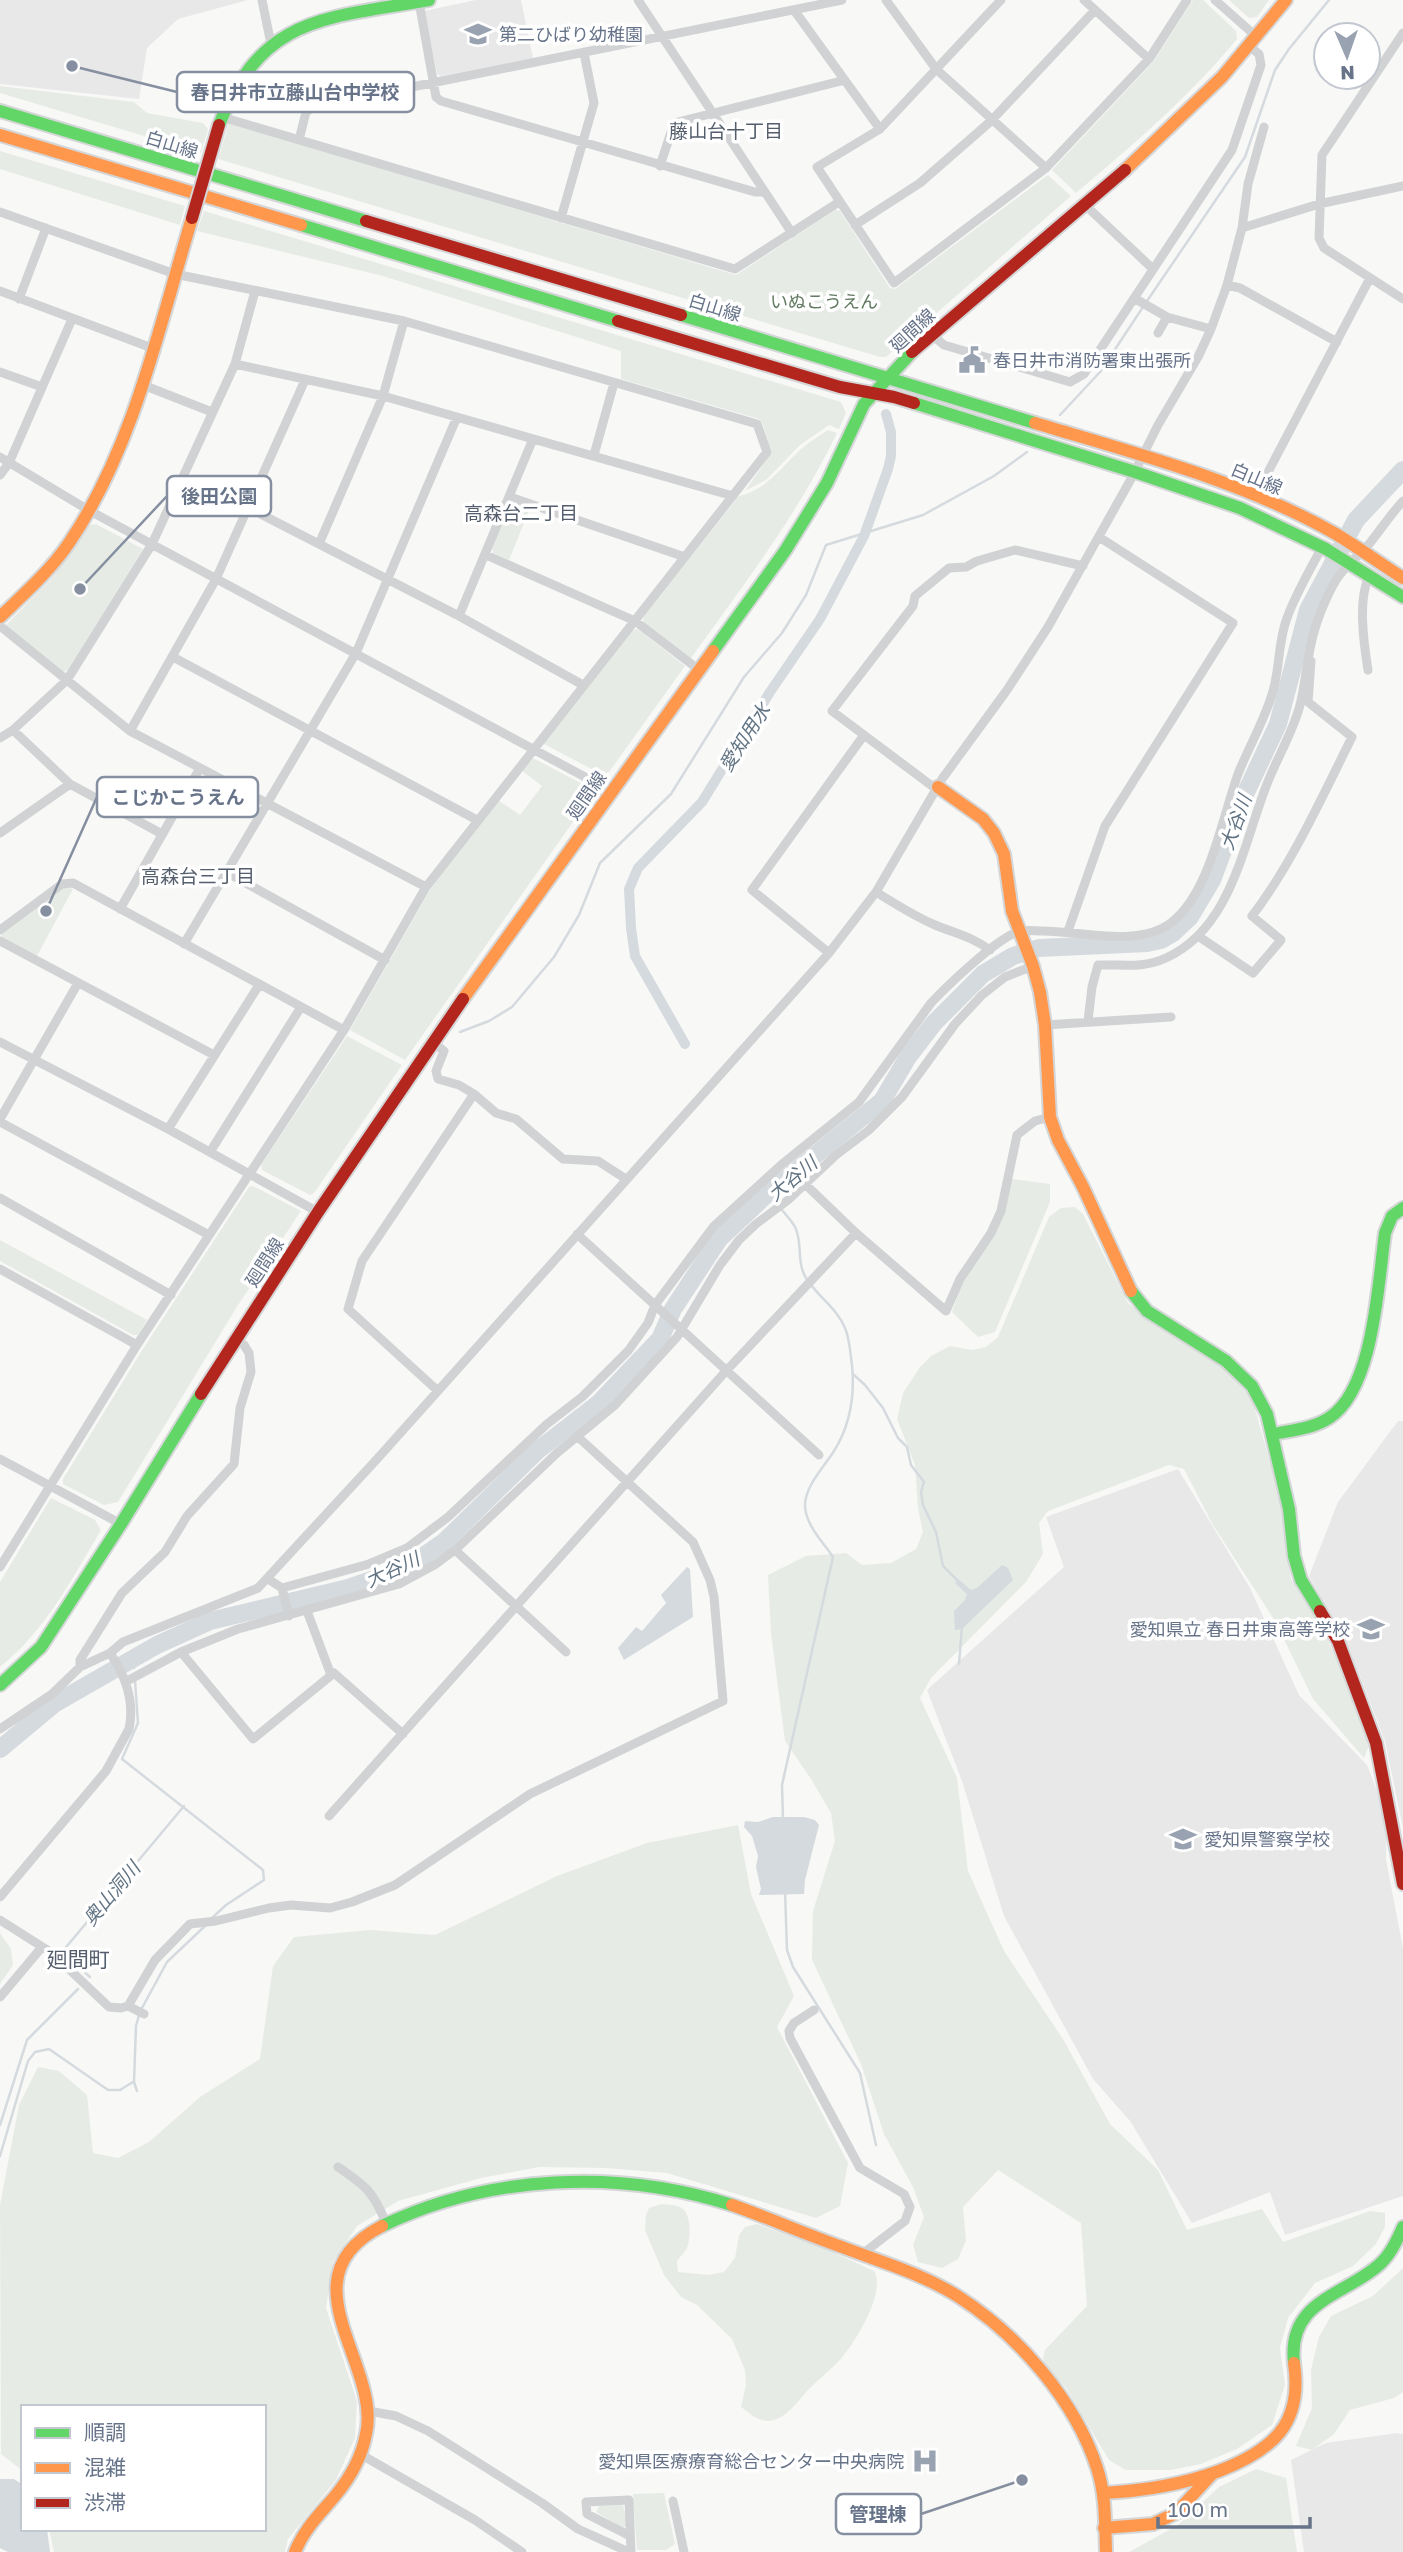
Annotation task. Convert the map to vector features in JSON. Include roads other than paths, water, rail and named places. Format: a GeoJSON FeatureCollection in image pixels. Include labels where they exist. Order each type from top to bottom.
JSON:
{"type":"FeatureCollection","features":[{"type":"Feature","properties":{"kind":"street"},"geometry":{"type":"LineString","coordinates":[[262,0],[271,44]]}},
{"type":"Feature","properties":{"kind":"street"},"geometry":{"type":"LineString","coordinates":[[638,0],[792,233]]}},
{"type":"Feature","properties":{"kind":"street"},"geometry":{"type":"LineString","coordinates":[[299,140],[306,112],[313,107],[842,0]]}},
{"type":"Feature","properties":{"kind":"street"},"geometry":{"type":"LineString","coordinates":[[886,0],[936,69],[1046,169]]}},
{"type":"Feature","properties":{"kind":"street"},"geometry":{"type":"LineString","coordinates":[[1001,0],[880,129],[817,167],[894,283],[1046,169],[1149,59],[1187,0]]}},
{"type":"Feature","properties":{"kind":"street"},"geometry":{"type":"LineString","coordinates":[[1084,0],[1149,59]]}},
{"type":"Feature","properties":{"kind":"street"},"geometry":{"type":"LineString","coordinates":[[932,335],[944,345],[1070,382],[1084,374],[1141,302],[1153,269],[1231,150],[1261,65],[1254,42],[1215,0]]}},
{"type":"Feature","properties":{"kind":"street","name":"廻間線"},"geometry":{"type":"LineString","coordinates":[[0,1685],[41,1647],[318,1212],[472,986],[785,551],[827,483],[864,404],[932,335],[1166,134],[1254,42],[1286,0]]}},
{"type":"Feature","properties":{"kind":"street"},"geometry":{"type":"LineString","coordinates":[[0,617],[68,545],[89,510],[122,443],[221,121],[234,88],[271,44],[314,23],[424,1],[436,97],[440,101],[660,166],[755,192],[764,192]]}},
{"type":"Feature","properties":{"kind":"street"},"geometry":{"type":"LineString","coordinates":[[794,10],[880,129]]}},
{"type":"Feature","properties":{"kind":"street"},"geometry":{"type":"LineString","coordinates":[[855,225],[920,183],[991,121],[1095,10]]}},
{"type":"Feature","properties":{"kind":"street"},"geometry":{"type":"LineString","coordinates":[[1401,39],[1322,156],[1319,204],[1320,238],[1324,248],[1403,299]]}},
{"type":"Feature","properties":{"kind":"street"},"geometry":{"type":"LineString","coordinates":[[561,218],[594,103],[584,52]]}},
{"type":"Feature","properties":{"kind":"street"},"geometry":{"type":"LineString","coordinates":[[660,166],[674,123],[845,80]]}},
{"type":"Feature","properties":{"kind":"street","name":"白山線"},"geometry":{"type":"LineString","coordinates":[[0,111],[888,377],[1201,474],[1261,498],[1338,536],[1403,578]]}},
{"type":"Feature","properties":{"kind":"street"},"geometry":{"type":"LineString","coordinates":[[221,121],[299,140],[736,269],[839,202]]}},
{"type":"Feature","properties":{"kind":"street"},"geometry":{"type":"LineString","coordinates":[[0,1729],[52,1694],[80,1667],[113,1656],[123,1642],[258,1588],[268,1579],[830,953],[876,892],[937,788],[1028,660],[1083,566],[1212,329],[1242,228],[1248,184],[1264,127]]}},
{"type":"Feature","properties":{"kind":"street","name":"白山線"},"geometry":{"type":"LineString","coordinates":[[0,135],[840,387],[873,393],[1135,472],[1240,508],[1324,548],[1403,597]]}},
{"type":"Feature","properties":{"kind":"street"},"geometry":{"type":"LineString","coordinates":[[1242,228],[1319,204],[1403,186]]}},
{"type":"Feature","properties":{"kind":"street"},"geometry":{"type":"LineString","coordinates":[[1084,204],[1153,269]]}},
{"type":"Feature","properties":{"kind":"street"},"geometry":{"type":"LineString","coordinates":[[0,212],[175,274],[404,321],[757,424],[767,452],[533,747],[426,887],[344,1030],[137,1345],[0,1567]]}},
{"type":"Feature","properties":{"kind":"street"},"geometry":{"type":"LineString","coordinates":[[19,299],[46,228]]}},
{"type":"Feature","properties":{"kind":"street"},"geometry":{"type":"LineString","coordinates":[[1261,498],[1266,487],[1267,474],[1370,278]]}},
{"type":"Feature","properties":{"kind":"street"},"geometry":{"type":"LineString","coordinates":[[1227,285],[1240,288],[1337,342]]}},
{"type":"Feature","properties":{"kind":"street"},"geometry":{"type":"LineString","coordinates":[[0,738],[13,730],[67,680],[152,544],[235,364],[255,290]]}},
{"type":"Feature","properties":{"kind":"street"},"geometry":{"type":"LineString","coordinates":[[0,292],[152,348]]}},
{"type":"Feature","properties":{"kind":"street"},"geometry":{"type":"LineString","coordinates":[[1141,302],[1167,317],[1212,329]]}},
{"type":"Feature","properties":{"kind":"street"},"geometry":{"type":"LineString","coordinates":[[1158,333],[1167,317]]}},
{"type":"Feature","properties":{"kind":"street"},"geometry":{"type":"LineString","coordinates":[[0,475],[4,460],[42,387],[72,319]]}},
{"type":"Feature","properties":{"kind":"street"},"geometry":{"type":"LineString","coordinates":[[319,544],[383,397],[404,321]]}},
{"type":"Feature","properties":{"kind":"street"},"geometry":{"type":"LineString","coordinates":[[235,364],[383,397],[733,496]]}},
{"type":"Feature","properties":{"kind":"street"},"geometry":{"type":"LineString","coordinates":[[0,372],[42,387]]}},
{"type":"Feature","properties":{"kind":"street"},"geometry":{"type":"LineString","coordinates":[[130,731],[216,579],[305,380]]}},
{"type":"Feature","properties":{"kind":"street"},"geometry":{"type":"LineString","coordinates":[[594,455],[614,383]]}},
{"type":"Feature","properties":{"kind":"street"},"geometry":{"type":"LineString","coordinates":[[142,385],[212,412]]}},
{"type":"Feature","properties":{"kind":"street"},"geometry":{"type":"LineString","coordinates":[[184,944],[356,653],[457,417]]}},
{"type":"Feature","properties":{"kind":"street"},"geometry":{"type":"LineString","coordinates":[[458,617],[533,439]]}},
{"type":"Feature","properties":{"kind":"street"},"geometry":{"type":"LineString","coordinates":[[4,460],[89,510],[611,791]]}},
{"type":"Feature","properties":{"kind":"street"},"geometry":{"type":"LineString","coordinates":[[510,497],[685,557]]}},
{"type":"Feature","properties":{"kind":"street"},"geometry":{"type":"LineString","coordinates":[[1088,1021],[1098,965],[1132,967],[1151,964],[1187,946],[1198,936],[1220,905],[1240,866],[1266,785],[1300,706],[1314,631],[1333,585],[1348,562],[1403,501]]}},
{"type":"Feature","properties":{"kind":"street"},"geometry":{"type":"LineString","coordinates":[[249,508],[583,685]]}},
{"type":"Feature","properties":{"kind":"street"},"geometry":{"type":"LineString","coordinates":[[1068,931],[1105,826],[1233,623],[1099,537]]}},
{"type":"Feature","properties":{"kind":"street"},"geometry":{"type":"LineString","coordinates":[[282,1588],[369,1564],[407,1548],[429,1533],[547,1424],[605,1376],[640,1336],[714,1226],[781,1165],[859,1102],[931,1003],[990,950],[1018,931],[1068,931],[1118,936],[1152,933],[1172,923],[1188,904],[1212,858],[1238,773],[1273,692],[1286,620],[1301,585],[1324,548]]}},
{"type":"Feature","properties":{"kind":"street"},"geometry":{"type":"LineString","coordinates":[[1083,566],[1015,550],[966,567],[945,571],[915,596],[914,606],[832,711],[983,820],[1004,854],[1012,911],[1032,964],[1045,1025],[1050,1117],[1058,1140],[1083,1187],[1131,1292],[1147,1311],[1169,1327],[1226,1361],[1252,1386],[1267,1415],[1289,1509],[1294,1556],[1301,1580],[1338,1641],[1376,1743],[1403,1884]]}},
{"type":"Feature","properties":{"kind":"street"},"geometry":{"type":"LineString","coordinates":[[486,555],[635,621],[698,669]]}},
{"type":"Feature","properties":{"kind":"street"},"geometry":{"type":"LineString","coordinates":[[1368,670],[1363,639],[1365,585],[1370,575]]}},
{"type":"Feature","properties":{"kind":"street"},"geometry":{"type":"LineString","coordinates":[[0,626],[130,731],[426,887]]}},
{"type":"Feature","properties":{"kind":"street"},"geometry":{"type":"LineString","coordinates":[[1198,936],[1253,972],[1281,940],[1252,916],[1266,897],[1353,737],[1308,702],[1313,666],[1309,653]]}},
{"type":"Feature","properties":{"kind":"street"},"geometry":{"type":"LineString","coordinates":[[173,657],[477,820]]}},
{"type":"Feature","properties":{"kind":"street"},"geometry":{"type":"LineString","coordinates":[[13,730],[70,784],[162,834]]}},
{"type":"Feature","properties":{"kind":"street"},"geometry":{"type":"LineString","coordinates":[[830,953],[752,890],[864,735]]}},
{"type":"Feature","properties":{"kind":"street"},"geometry":{"type":"LineString","coordinates":[[120,909],[200,768]]}},
{"type":"Feature","properties":{"kind":"street"},"geometry":{"type":"LineString","coordinates":[[0,833],[70,784]]}},
{"type":"Feature","properties":{"kind":"street"},"geometry":{"type":"LineString","coordinates":[[226,872],[385,960]]}},
{"type":"Feature","properties":{"kind":"street"},"geometry":{"type":"LineString","coordinates":[[0,930],[62,884],[73,883],[344,1030]]}},
{"type":"Feature","properties":{"kind":"street"},"geometry":{"type":"LineString","coordinates":[[876,892],[937,926],[968,936],[990,950]]}},
{"type":"Feature","properties":{"kind":"street"},"geometry":{"type":"LineString","coordinates":[[0,941],[214,1055]]}},
{"type":"Feature","properties":{"kind":"street"},"geometry":{"type":"LineString","coordinates":[[127,1681],[181,1652],[238,1629],[399,1584],[436,1564],[455,1550],[557,1452],[615,1405],[681,1330],[720,1265],[739,1240],[836,1155],[869,1130],[902,1097],[955,1024],[982,995],[1005,977],[1032,964]]}},
{"type":"Feature","properties":{"kind":"street"},"geometry":{"type":"LineString","coordinates":[[78,983],[0,1121],[209,1235]]}},
{"type":"Feature","properties":{"kind":"street"},"geometry":{"type":"LineString","coordinates":[[168,1129],[259,985]]}},
{"type":"Feature","properties":{"kind":"street"},"geometry":{"type":"LineString","coordinates":[[210,1152],[301,1007]]}},
{"type":"Feature","properties":{"kind":"street"},"geometry":{"type":"LineString","coordinates":[[1045,1025],[1171,1017]]}},
{"type":"Feature","properties":{"kind":"street"},"geometry":{"type":"LineString","coordinates":[[0,1042],[168,1129],[318,1212]]}},
{"type":"Feature","properties":{"kind":"street"},"geometry":{"type":"LineString","coordinates":[[434,1043],[444,1051],[436,1076],[442,1081],[459,1085],[496,1113],[516,1119],[563,1158],[598,1161],[626,1179]]}},
{"type":"Feature","properties":{"kind":"street"},"geometry":{"type":"LineString","coordinates":[[438,1391],[348,1309],[362,1262],[474,1094]]}},
{"type":"Feature","properties":{"kind":"street"},"geometry":{"type":"LineString","coordinates":[[805,1184],[856,1233],[946,1311],[960,1279],[1001,1211],[1017,1135],[1035,1121],[1050,1117]]}},
{"type":"Feature","properties":{"kind":"street"},"geometry":{"type":"LineString","coordinates":[[0,1198],[171,1294]]}},
{"type":"Feature","properties":{"kind":"street"},"geometry":{"type":"LineString","coordinates":[[1273,1434],[1310,1427],[1331,1417],[1354,1392],[1366,1361],[1385,1233],[1392,1216],[1403,1208]]}},
{"type":"Feature","properties":{"kind":"street"},"geometry":{"type":"LineString","coordinates":[[329,1816],[726,1371],[856,1233]]}},
{"type":"Feature","properties":{"kind":"street"},"geometry":{"type":"LineString","coordinates":[[577,1234],[820,1455]]}},
{"type":"Feature","properties":{"kind":"street"},"geometry":{"type":"LineString","coordinates":[[0,1269],[137,1345]]}},
{"type":"Feature","properties":{"kind":"street"},"geometry":{"type":"LineString","coordinates":[[80,1667],[80,1660],[122,1593],[165,1552],[187,1516],[234,1464],[240,1408],[251,1372],[249,1353],[244,1345],[235,1339]]}},
{"type":"Feature","properties":{"kind":"street"},"geometry":{"type":"LineString","coordinates":[[0,1920],[52,1954],[109,2007],[136,2010],[155,1960],[190,1924],[291,1905],[330,1908],[395,1885],[530,1794],[723,1701],[710,1580],[692,1542],[578,1437]]}},
{"type":"Feature","properties":{"kind":"street"},"geometry":{"type":"LineString","coordinates":[[0,1459],[121,1524]]}},
{"type":"Feature","properties":{"kind":"street"},"geometry":{"type":"LineString","coordinates":[[455,1550],[566,1652]]}},
{"type":"Feature","properties":{"kind":"street"},"geometry":{"type":"LineString","coordinates":[[268,1579],[282,1588],[289,1616]]}},
{"type":"Feature","properties":{"kind":"street"},"geometry":{"type":"LineString","coordinates":[[307,1611],[331,1675]]}},
{"type":"Feature","properties":{"kind":"street"},"geometry":{"type":"LineString","coordinates":[[181,1652],[253,1739],[334,1673],[403,1734]]}},
{"type":"Feature","properties":{"kind":"street"},"geometry":{"type":"LineString","coordinates":[[0,1897],[116,1756],[131,1721],[127,1681],[113,1656]]}},
{"type":"Feature","properties":{"kind":"street"},"geometry":{"type":"LineString","coordinates":[[0,1997],[42,1947]]}},
{"type":"Feature","properties":{"kind":"street"},"geometry":{"type":"LineString","coordinates":[[814,2010],[794,2023],[789,2031],[790,2038],[860,2168],[904,2194],[910,2207],[905,2221],[861,2255]]}},
{"type":"Feature","properties":{"kind":"street"},"geometry":{"type":"LineString","coordinates":[[338,2167],[365,2186],[376,2199],[386,2223]]}},
{"type":"Feature","properties":{"kind":"street"},"geometry":{"type":"LineString","coordinates":[[295,2552],[306,2531],[351,2475],[360,2454],[369,2411],[362,2380],[341,2328],[335,2298],[336,2284],[348,2255],[358,2242],[386,2223],[449,2200],[527,2185],[593,2182],[691,2193],[726,2203],[947,2290],[974,2308],[996,2327],[1048,2382],[1080,2425],[1103,2493],[1106,2552]]}},
{"type":"Feature","properties":{"kind":"street"},"geometry":{"type":"LineString","coordinates":[[1103,2493],[1157,2489],[1181,2484],[1259,2453],[1285,2427],[1297,2395],[1292,2343],[1298,2327],[1312,2308],[1341,2288],[1377,2269],[1396,2247],[1403,2227]]}},
{"type":"Feature","properties":{"kind":"street"},"geometry":{"type":"LineString","coordinates":[[369,2411],[396,2416],[428,2431],[578,2529],[630,2552],[630,2536],[629,2500],[586,2502],[587,2514],[630,2536]]}},
{"type":"Feature","properties":{"kind":"street"},"geometry":{"type":"LineString","coordinates":[[360,2454],[475,2520],[523,2552]]}},
{"type":"Feature","properties":{"kind":"street"},"geometry":{"type":"LineString","coordinates":[[1104,2528],[1153,2524],[1176,2513],[1216,2470]]}},
{"type":"Feature","properties":{"kind":"street"},"geometry":{"type":"LineString","coordinates":[[673,2501],[684,2552]]}},
{"type":"Feature","properties":{"kind":"waterway"},"geometry":{"type":"LineString","coordinates":[[1147,301],[1245,157],[1275,70],[1329,0]]}},
{"type":"Feature","properties":{"kind":"waterway"},"geometry":{"type":"LineString","coordinates":[[1060,415],[1100,372],[1143,307]]}},
{"type":"Feature","properties":{"kind":"waterway","name":"愛知用水"},"geometry":{"type":"LineString","coordinates":[[685,1044],[635,956],[629,889],[638,868],[702,802],[770,692],[820,619],[864,536],[888,469],[891,432],[886,414]]}},
{"type":"Feature","properties":{"kind":"waterway"},"geometry":{"type":"LineString","coordinates":[[460,1032],[489,1021],[512,1007],[554,957],[579,915],[600,863],[671,794],[744,677],[782,633],[806,595],[826,545],[923,515],[994,476],[1027,452]]}},
{"type":"Feature","properties":{"kind":"waterway","name":"大谷川"},"geometry":{"type":"LineString","coordinates":[[0,1749],[54,1704],[157,1645],[210,1621],[348,1588],[392,1573],[418,1560],[444,1542],[537,1451],[599,1403],[660,1339],[673,1309],[719,1239],[767,1194],[882,1101],[908,1057],[934,1023],[983,974],[1013,956],[1039,948],[1147,943],[1161,940],[1173,933],[1190,917],[1212,880],[1240,805],[1278,724],[1308,610],[1356,520],[1403,470]]}},
{"type":"Feature","properties":{"kind":"waterway"},"geometry":{"type":"LineString","coordinates":[[782,1210],[797,1233],[801,1265],[806,1278],[837,1314],[845,1328],[850,1346],[853,1388],[840,1441],[811,1485],[806,1500],[809,1521],[833,1557],[782,1785],[783,1819]]}},
{"type":"Feature","properties":{"kind":"waterway"},"geometry":{"type":"LineString","coordinates":[[854,1375],[883,1408],[898,1438],[907,1447],[911,1465],[924,1482],[921,1492],[923,1505],[936,1532],[943,1566],[959,1582]]}},
{"type":"Feature","properties":{"kind":"waterway"},"geometry":{"type":"LineString","coordinates":[[959,1664],[962,1626]]}},
{"type":"Feature","properties":{"kind":"waterway"},"geometry":{"type":"LineString","coordinates":[[133,1659],[134,1668]]}},
{"type":"Feature","properties":{"kind":"waterway"},"geometry":{"type":"LineString","coordinates":[[135,1681],[138,1723],[122,1759],[263,1870],[264,1880],[226,1905],[212,1918]]}},
{"type":"Feature","properties":{"kind":"waterway","name":"奥山洞川"},"geometry":{"type":"LineString","coordinates":[[90,1977],[62,1952],[184,1806]]}},
{"type":"Feature","properties":{"kind":"waterway"},"geometry":{"type":"LineString","coordinates":[[785,1891],[787,1950],[793,1967],[860,2073],[876,2145]]}},
{"type":"Feature","properties":{"kind":"waterway"},"geometry":{"type":"LineString","coordinates":[[142,2008],[167,1962],[205,1926]]}},
{"type":"Feature","properties":{"kind":"waterway","name":"奥山洞川"},"geometry":{"type":"LineString","coordinates":[[0,2125],[27,2040],[78,1989]]}},
{"type":"Feature","properties":{"kind":"waterway"},"geometry":{"type":"LineString","coordinates":[[137,2091],[134,2082],[136,2026],[139,2015]]}},
{"type":"Feature","properties":{"kind":"waterway"},"geometry":{"type":"LineString","coordinates":[[0,2156],[28,2061],[35,2052],[49,2049],[108,2090],[120,2090],[133,2082]]}},
{"type":"Feature","properties":{"kind":"place","name":"第二ひばり幼稚園"},"geometry":{"type":"Point","coordinates":[478,34]}},
{"type":"Feature","properties":{"kind":"place","name":"春日井市立藤山台中学校"},"geometry":{"type":"Point","coordinates":[72,66]}},
{"type":"Feature","properties":{"kind":"place","name":"春日井市消防署東出張所"},"geometry":{"type":"Point","coordinates":[972,360]}},
{"type":"Feature","properties":{"kind":"place","name":"後田公園"},"geometry":{"type":"Point","coordinates":[80,589]}},
{"type":"Feature","properties":{"kind":"place","name":"こじかこうえん"},"geometry":{"type":"Point","coordinates":[46,911]}},
{"type":"Feature","properties":{"kind":"place","name":"愛知県立 春日井東高等学校"},"geometry":{"type":"Point","coordinates":[1371,1629]}},
{"type":"Feature","properties":{"kind":"place","name":"愛知県警察学校"},"geometry":{"type":"Point","coordinates":[1183,1839]}},
{"type":"Feature","properties":{"kind":"place","name":"愛知県医療療育総合センター中央病院"},"geometry":{"type":"Point","coordinates":[925,2461]}},
{"type":"Feature","properties":{"kind":"place","name":"管理棟"},"geometry":{"type":"Point","coordinates":[1022,2480]}},
{"type":"Feature","properties":{"kind":"district","name":"藤山台十丁目"},"geometry":{"type":"Point","coordinates":[726,130]}},
{"type":"Feature","properties":{"kind":"district","name":"高森台二丁目"},"geometry":{"type":"Point","coordinates":[521,512]}},
{"type":"Feature","properties":{"kind":"district","name":"高森台三丁目"},"geometry":{"type":"Point","coordinates":[198,875]}},
{"type":"Feature","properties":{"kind":"district","name":"廻間町"},"geometry":{"type":"Point","coordinates":[78,1959]}},
{"type":"Feature","properties":{"kind":"park label","name":"いぬこうえん"},"geometry":{"type":"Point","coordinates":[824,301]}}]}
